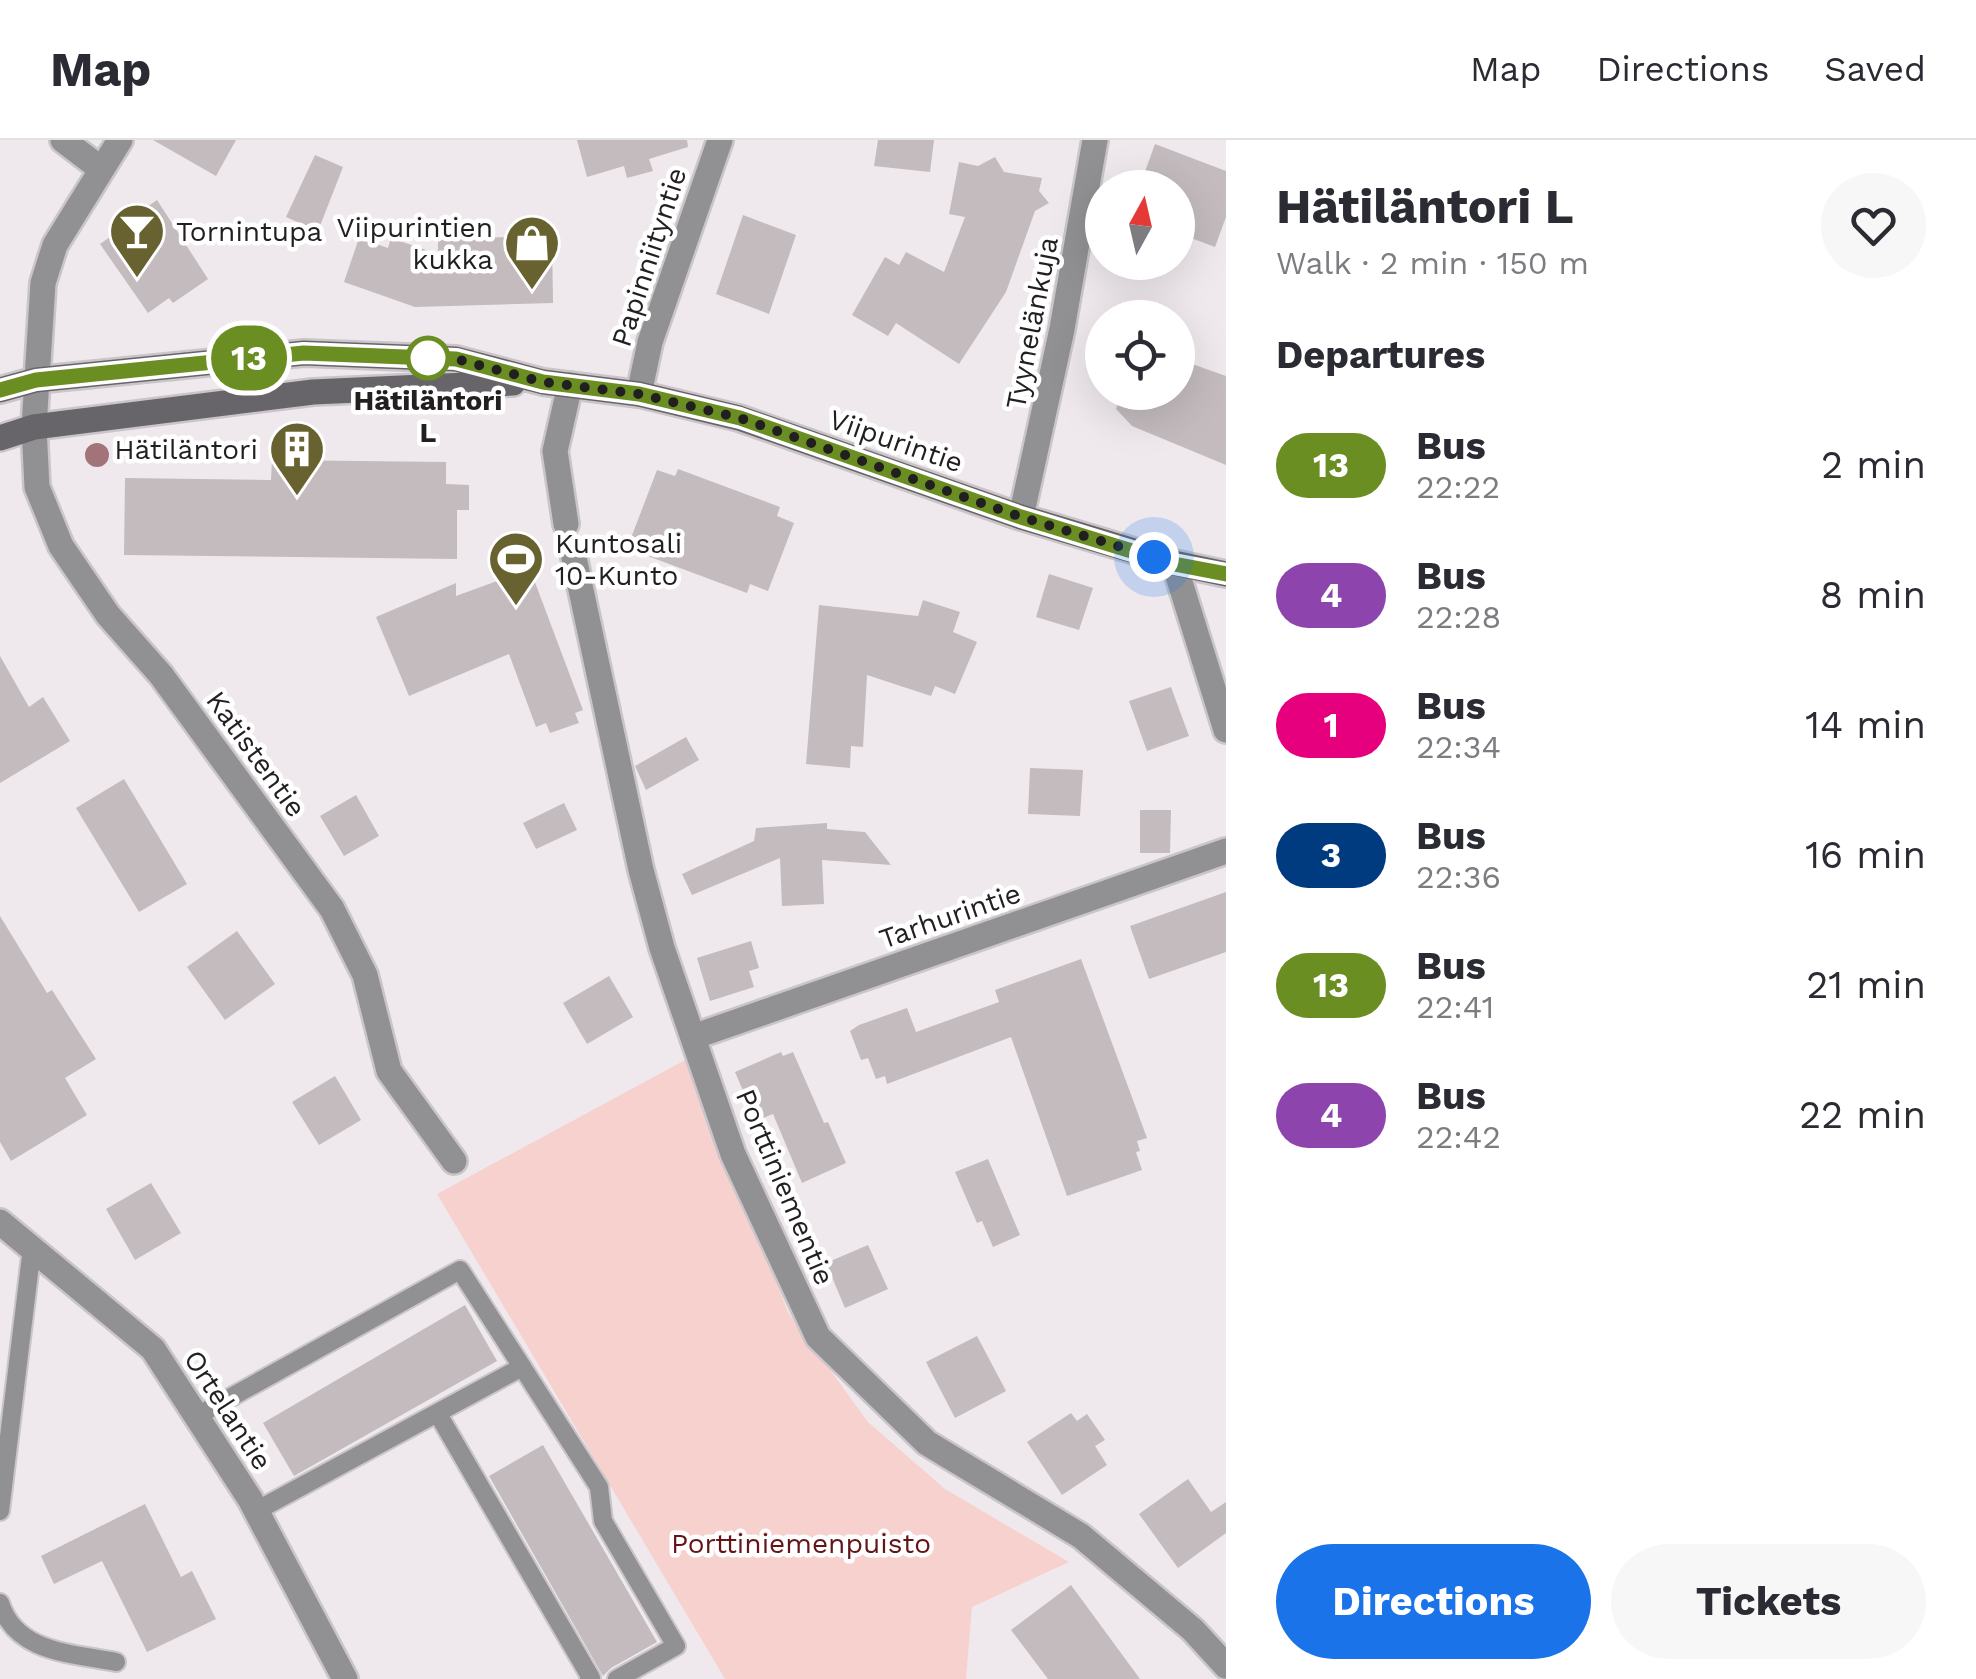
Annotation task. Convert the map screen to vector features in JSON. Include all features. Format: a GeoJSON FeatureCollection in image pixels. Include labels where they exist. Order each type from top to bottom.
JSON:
{"type":"FeatureCollection","features":[{"type":"Feature","properties":{"kind":"main road","name":"Viipurintie"},"geometry":{"type":"LineString","coordinates":[[0,390],[36,380],[304,353],[456,359],[543,382],[639,394],[740,418],[1021,517],[1174,564],[1226,574]]}},
{"type":"Feature","properties":{"kind":"main road","name":"Viipurintie"},"geometry":{"type":"LineString","coordinates":[[0,438],[34,427],[313,392],[543,382]]}},
{"type":"Feature","properties":{"kind":"street"},"geometry":{"type":"LineString","coordinates":[[62,140],[100,169]]}},
{"type":"Feature","properties":{"kind":"street","name":"Katistentie"},"geometry":{"type":"LineString","coordinates":[[120,140],[55,245],[43,284],[34,427],[37,488],[62,546],[108,616],[162,675],[332,908],[365,976],[389,1070],[454,1161]]}},
{"type":"Feature","properties":{"kind":"street","name":"Papinniityntie"},"geometry":{"type":"LineString","coordinates":[[639,394],[650,342],[720,140]]}},
{"type":"Feature","properties":{"kind":"street","name":"Tyynelänkuja"},"geometry":{"type":"LineString","coordinates":[[1021,517],[1062,329],[1095,140]]}},
{"type":"Feature","properties":{"kind":"street","name":"Porttiniementie"},"geometry":{"type":"LineString","coordinates":[[570,385],[555,451],[641,870],[662,948],[733,1154],[818,1337],[927,1443],[1081,1536],[1193,1630],[1226,1666]]}},
{"type":"Feature","properties":{"kind":"street"},"geometry":{"type":"LineString","coordinates":[[1174,564],[1226,730]]}},
{"type":"Feature","properties":{"kind":"street","name":"Tarhurintie"},"geometry":{"type":"LineString","coordinates":[[693,1038],[1226,851]]}},
{"type":"Feature","properties":{"kind":"street","name":"Ortelantie"},"geometry":{"type":"LineString","coordinates":[[0,1222],[154,1349],[256,1512],[345,1679]]}},
{"type":"Feature","properties":{"kind":"lane"},"geometry":{"type":"LineString","coordinates":[[0,1511],[32,1248]]}},
{"type":"Feature","properties":{"kind":"lane"},"geometry":{"type":"LineString","coordinates":[[196,1416],[460,1270],[599,1487],[603,1521],[676,1646],[617,1679]]}},
{"type":"Feature","properties":{"kind":"lane"},"geometry":{"type":"LineString","coordinates":[[256,1512],[522,1367]]}},
{"type":"Feature","properties":{"kind":"lane"},"geometry":{"type":"LineString","coordinates":[[438,1414],[590,1679]]}},
{"type":"Feature","properties":{"kind":"lane"},"geometry":{"type":"LineString","coordinates":[[0,1603],[6,1622],[33,1645],[116,1662]]}},
{"type":"Feature","properties":{"kind":"green space","name":"Porttiniemenpuisto"},"geometry":{"type":"Polygon","coordinates":[[[687,1059],[788,1312],[868,1422],[945,1489],[1069,1562],[972,1607],[966,1679],[725,1679],[437,1194],[687,1059]]]}},
{"type":"Feature","properties":{"kind":"building"},"geometry":{"type":"Polygon","coordinates":[[[153,140],[236,140],[216,176],[153,140]]]}},
{"type":"Feature","properties":{"kind":"building"},"geometry":{"type":"Polygon","coordinates":[[[577,140],[687,140],[688,147],[649,159],[653,171],[627,178],[624,166],[587,177],[577,140]]]}},
{"type":"Feature","properties":{"kind":"building"},"geometry":{"type":"Polygon","coordinates":[[[878,140],[934,140],[930,172],[874,166],[878,140]]]}},
{"type":"Feature","properties":{"kind":"building"},"geometry":{"type":"Polygon","coordinates":[[[1155,144],[1226,171],[1226,217],[1215,247],[1195,239],[1195,170],[1146,170],[1155,144]]]}},
{"type":"Feature","properties":{"kind":"building"},"geometry":{"type":"Polygon","coordinates":[[[315,155],[343,167],[318,231],[286,217],[315,155]]]}},
{"type":"Feature","properties":{"kind":"building"},"geometry":{"type":"Polygon","coordinates":[[[995,157],[1004,172],[1042,178],[1039,191],[1049,203],[1035,211],[1006,292],[959,364],[896,323],[888,336],[852,315],[885,257],[899,265],[906,252],[944,272],[965,217],[949,214],[959,162],[978,166],[995,157]]]}},
{"type":"Feature","properties":{"kind":"building"},"geometry":{"type":"Polygon","coordinates":[[[157,200],[208,279],[173,303],[169,298],[148,313],[100,244],[157,200]]]}},
{"type":"Feature","properties":{"kind":"building"},"geometry":{"type":"Polygon","coordinates":[[[743,215],[796,235],[769,314],[716,294],[743,215]]]}},
{"type":"Feature","properties":{"kind":"building"},"geometry":{"type":"Polygon","coordinates":[[[552,236],[553,303],[415,307],[344,282],[359,238],[388,248],[391,238],[438,254],[438,239],[552,236]]]}},
{"type":"Feature","properties":{"kind":"building"},"geometry":{"type":"Polygon","coordinates":[[[1195,365],[1226,376],[1226,465],[1132,426],[1117,410],[1195,410],[1195,365]]]}},
{"type":"Feature","properties":{"kind":"building","name":"Hätiläntori"},"geometry":{"type":"Polygon","coordinates":[[[272,460],[446,462],[446,484],[469,485],[469,510],[457,510],[457,559],[124,555],[125,478],[271,480],[272,460]]]}},
{"type":"Feature","properties":{"kind":"building"},"geometry":{"type":"Polygon","coordinates":[[[678,469],[780,507],[777,516],[794,523],[768,591],[750,584],[747,593],[645,555],[649,544],[631,538],[657,470],[675,476],[678,469]]]}},
{"type":"Feature","properties":{"kind":"building"},"geometry":{"type":"Polygon","coordinates":[[[530,569],[583,710],[575,713],[579,723],[550,733],[546,723],[536,727],[509,654],[409,696],[376,617],[456,583],[456,596],[530,569]]]}},
{"type":"Feature","properties":{"kind":"building"},"geometry":{"type":"Polygon","coordinates":[[[1049,574],[1093,588],[1079,630],[1036,617],[1049,574]]]}},
{"type":"Feature","properties":{"kind":"building"},"geometry":{"type":"Polygon","coordinates":[[[923,600],[960,612],[953,632],[977,642],[955,694],[935,686],[931,696],[867,675],[863,747],[851,746],[850,768],[806,764],[819,605],[918,616],[923,600]]]}},
{"type":"Feature","properties":{"kind":"building"},"geometry":{"type":"Polygon","coordinates":[[[0,656],[29,707],[43,697],[70,741],[0,783],[0,656]]]}},
{"type":"Feature","properties":{"kind":"building"},"geometry":{"type":"Polygon","coordinates":[[[1171,687],[1189,736],[1147,751],[1129,701],[1171,687]]]}},
{"type":"Feature","properties":{"kind":"building"},"geometry":{"type":"Polygon","coordinates":[[[686,737],[699,760],[646,790],[635,766],[686,737]]]}},
{"type":"Feature","properties":{"kind":"building"},"geometry":{"type":"Polygon","coordinates":[[[1030,768],[1083,770],[1080,816],[1028,814],[1030,768]]]}},
{"type":"Feature","properties":{"kind":"building"},"geometry":{"type":"Polygon","coordinates":[[[124,779],[187,884],[139,912],[76,808],[124,779]]]}},
{"type":"Feature","properties":{"kind":"building"},"geometry":{"type":"Polygon","coordinates":[[[356,795],[379,836],[344,856],[320,816],[356,795]]]}},
{"type":"Feature","properties":{"kind":"building"},"geometry":{"type":"Polygon","coordinates":[[[564,803],[577,830],[536,849],[523,823],[564,803]]]}},
{"type":"Feature","properties":{"kind":"building"},"geometry":{"type":"Polygon","coordinates":[[[1140,810],[1171,810],[1170,853],[1140,853],[1140,810]]]}},
{"type":"Feature","properties":{"kind":"building"},"geometry":{"type":"Polygon","coordinates":[[[827,823],[827,829],[865,832],[891,865],[822,860],[824,904],[782,906],[780,858],[692,895],[682,874],[754,841],[756,828],[827,823]]]}},
{"type":"Feature","properties":{"kind":"building"},"geometry":{"type":"Polygon","coordinates":[[[1226,892],[1226,952],[1149,979],[1130,926],[1226,892]]]}},
{"type":"Feature","properties":{"kind":"building"},"geometry":{"type":"Polygon","coordinates":[[[0,916],[47,993],[52,990],[96,1059],[65,1078],[87,1115],[11,1161],[0,1142],[0,916]]]}},
{"type":"Feature","properties":{"kind":"building"},"geometry":{"type":"Polygon","coordinates":[[[237,931],[275,984],[225,1020],[187,967],[237,931]]]}},
{"type":"Feature","properties":{"kind":"building"},"geometry":{"type":"Polygon","coordinates":[[[751,941],[759,968],[749,971],[754,987],[710,1001],[697,958],[751,941]]]}},
{"type":"Feature","properties":{"kind":"building"},"geometry":{"type":"Polygon","coordinates":[[[1081,959],[1147,1138],[1137,1141],[1142,1170],[1067,1196],[1011,1037],[887,1084],[885,1076],[876,1079],[868,1058],[861,1060],[850,1031],[859,1025],[907,1008],[916,1032],[999,1002],[995,990],[1081,959]]]}},
{"type":"Feature","properties":{"kind":"building"},"geometry":{"type":"Polygon","coordinates":[[[609,976],[633,1017],[587,1044],[563,1003],[609,976]]]}},
{"type":"Feature","properties":{"kind":"building"},"geometry":{"type":"Polygon","coordinates":[[[781,1052],[783,1056],[793,1052],[846,1163],[802,1183],[773,1114],[756,1121],[735,1072],[781,1052]]]}},
{"type":"Feature","properties":{"kind":"building"},"geometry":{"type":"Polygon","coordinates":[[[335,1076],[361,1120],[319,1145],[292,1102],[335,1076]]]}},
{"type":"Feature","properties":{"kind":"building"},"geometry":{"type":"Polygon","coordinates":[[[988,1159],[1020,1235],[993,1247],[982,1221],[977,1223],[955,1172],[988,1159]]]}},
{"type":"Feature","properties":{"kind":"building"},"geometry":{"type":"Polygon","coordinates":[[[151,1183],[181,1233],[135,1260],[106,1209],[151,1183]]]}},
{"type":"Feature","properties":{"kind":"building"},"geometry":{"type":"Polygon","coordinates":[[[868,1245],[888,1289],[845,1308],[826,1263],[868,1245]]]}},
{"type":"Feature","properties":{"kind":"building"},"geometry":{"type":"Polygon","coordinates":[[[465,1305],[497,1361],[294,1476],[263,1423],[465,1305]]]}},
{"type":"Feature","properties":{"kind":"building"},"geometry":{"type":"Polygon","coordinates":[[[977,1336],[1006,1391],[955,1418],[926,1362],[977,1336]]]}},
{"type":"Feature","properties":{"kind":"building"},"geometry":{"type":"Polygon","coordinates":[[[1071,1413],[1077,1421],[1087,1414],[1105,1440],[1095,1446],[1107,1465],[1062,1495],[1027,1442],[1071,1413]]]}},
{"type":"Feature","properties":{"kind":"building"},"geometry":{"type":"Polygon","coordinates":[[[543,1445],[657,1642],[603,1676],[489,1476],[543,1445]]]}},
{"type":"Feature","properties":{"kind":"building"},"geometry":{"type":"Polygon","coordinates":[[[1188,1479],[1211,1512],[1226,1502],[1226,1533],[1178,1568],[1139,1514],[1188,1479]]]}},
{"type":"Feature","properties":{"kind":"building"},"geometry":{"type":"Polygon","coordinates":[[[145,1504],[181,1577],[192,1571],[216,1619],[147,1652],[102,1561],[54,1584],[41,1556],[145,1504]]]}},
{"type":"Feature","properties":{"kind":"building"},"geometry":{"type":"Polygon","coordinates":[[[1071,1585],[1140,1679],[1048,1679],[1011,1630],[1071,1585]]]}},
{"type":"Feature","properties":{"kind":"bus line","name":"13"},"geometry":{"type":"LineString","coordinates":[[0,390],[36,380],[304,353],[456,359],[543,382],[639,394],[740,418],[1021,517],[1174,564],[1226,574]]}},
{"type":"Feature","properties":{"kind":"place","name":"Tornintupa"},"geometry":{"type":"Point","coordinates":[137,280]}},
{"type":"Feature","properties":{"kind":"place","name":"Viipurintien kukka"},"geometry":{"type":"Point","coordinates":[532,292]}},
{"type":"Feature","properties":{"kind":"place","name":"Hätiläntori L"},"geometry":{"type":"Point","coordinates":[428,358]}},
{"type":"Feature","properties":{"kind":"place","name":"Hätiläntori"},"geometry":{"type":"Point","coordinates":[297,498]}},
{"type":"Feature","properties":{"kind":"place","name":"Kuntosali 10-Kunto"},"geometry":{"type":"Point","coordinates":[516,608]}},
{"type":"Feature","properties":{"kind":"route"},"geometry":{"type":"LineString","coordinates":[[428,358],[418,358],[456,359],[543,382],[639,394],[740,418],[1021,517],[1154,557]]}}]}
